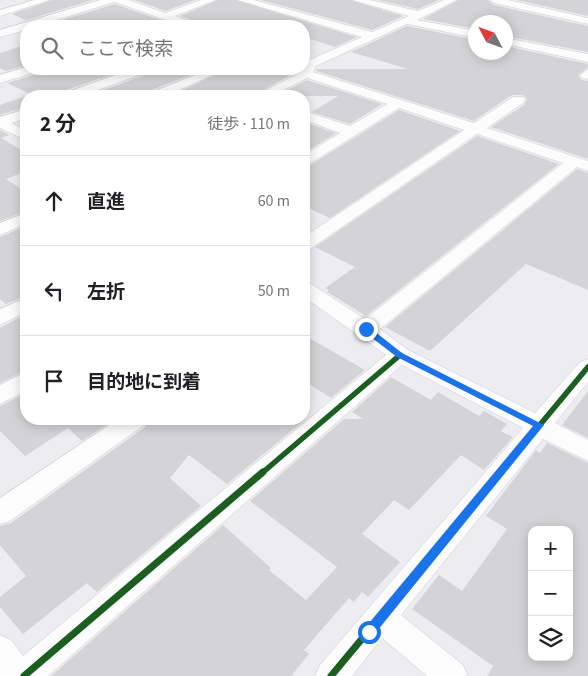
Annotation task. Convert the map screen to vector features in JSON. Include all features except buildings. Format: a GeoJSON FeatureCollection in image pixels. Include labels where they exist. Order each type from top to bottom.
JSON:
{"type":"FeatureCollection","features":[{"type":"Feature","properties":{"kind":"street"},"geometry":{"type":"LineString","coordinates":[[0,13],[45,0]]}},
{"type":"Feature","properties":{"kind":"street"},"geometry":{"type":"LineString","coordinates":[[49,20],[120,0],[176,20]]}},
{"type":"Feature","properties":{"kind":"street"},"geometry":{"type":"LineString","coordinates":[[166,20],[211,0]]}},
{"type":"Feature","properties":{"kind":"street"},"geometry":{"type":"LineString","coordinates":[[242,0],[373,36]]}},
{"type":"Feature","properties":{"kind":"street"},"geometry":{"type":"LineString","coordinates":[[357,0],[420,15]]}},
{"type":"Feature","properties":{"kind":"street"},"geometry":{"type":"LineString","coordinates":[[310,65],[452,0]]}},
{"type":"Feature","properties":{"kind":"street"},"geometry":{"type":"LineString","coordinates":[[494,0],[588,21]]}},
{"type":"Feature","properties":{"kind":"street"},"geometry":{"type":"LineString","coordinates":[[407,21],[468,33]]}},
{"type":"Feature","properties":{"kind":"street"},"geometry":{"type":"LineString","coordinates":[[0,34],[20,28]]}},
{"type":"Feature","properties":{"kind":"street"},"geometry":{"type":"LineString","coordinates":[[513,42],[588,58]]}},
{"type":"Feature","properties":{"kind":"street"},"geometry":{"type":"LineString","coordinates":[[310,70],[581,164]]}},
{"type":"Feature","properties":{"kind":"street"},"geometry":{"type":"LineString","coordinates":[[0,80],[20,73]]}},
{"type":"Feature","properties":{"kind":"street"},"geometry":{"type":"LineString","coordinates":[[86,90],[127,75]]}},
{"type":"Feature","properties":{"kind":"street"},"geometry":{"type":"LineString","coordinates":[[169,90],[206,75]]}},
{"type":"Feature","properties":{"kind":"street"},"geometry":{"type":"LineString","coordinates":[[272,90],[297,75]]}},
{"type":"Feature","properties":{"kind":"street"},"geometry":{"type":"LineString","coordinates":[[310,241],[518,100]]}},
{"type":"Feature","properties":{"kind":"street"},"geometry":{"type":"LineString","coordinates":[[310,156],[398,102]]}},
{"type":"Feature","properties":{"kind":"street"},"geometry":{"type":"LineString","coordinates":[[0,122],[20,114]]}},
{"type":"Feature","properties":{"kind":"street"},"geometry":{"type":"LineString","coordinates":[[310,117],[352,132]]}},
{"type":"Feature","properties":{"kind":"street"},"geometry":{"type":"LineString","coordinates":[[0,122],[20,133]]}},
{"type":"Feature","properties":{"kind":"street"},"geometry":{"type":"LineString","coordinates":[[366,329],[581,164]]}},
{"type":"Feature","properties":{"kind":"street"},"geometry":{"type":"LineString","coordinates":[[0,211],[20,219]]}},
{"type":"Feature","properties":{"kind":"street"},"geometry":{"type":"LineString","coordinates":[[0,230],[20,221]]}},
{"type":"Feature","properties":{"kind":"street"},"geometry":{"type":"LineString","coordinates":[[310,296],[366,329],[400,355],[588,451]]}},
{"type":"Feature","properties":{"kind":"street"},"geometry":{"type":"LineString","coordinates":[[0,318],[20,307]]}},
{"type":"Feature","properties":{"kind":"street"},"geometry":{"type":"LineString","coordinates":[[24,676],[400,355]]}},
{"type":"Feature","properties":{"kind":"street"},"geometry":{"type":"LineString","coordinates":[[331,676],[588,367]]}},
{"type":"Feature","properties":{"kind":"street"},"geometry":{"type":"LineString","coordinates":[[0,396],[20,384]]}},
{"type":"Feature","properties":{"kind":"street"},"geometry":{"type":"LineString","coordinates":[[0,513],[127,425]]}},
{"type":"Feature","properties":{"kind":"street"},"geometry":{"type":"LineString","coordinates":[[381,618],[452,676]]}},
{"type":"Feature","properties":{"kind":"street"},"geometry":{"type":"LineString","coordinates":[[0,651],[18,676]]}},
{"type":"Feature","properties":{"kind":"cycle path"},"geometry":{"type":"LineString","coordinates":[[24,676],[400,355]]}},
{"type":"Feature","properties":{"kind":"cycle path"},"geometry":{"type":"LineString","coordinates":[[331,676],[588,367]]}},
{"type":"Feature","properties":{"kind":"route"},"geometry":{"type":"LineString","coordinates":[[366,329],[400,355],[539,425],[369,632]]}}]}
